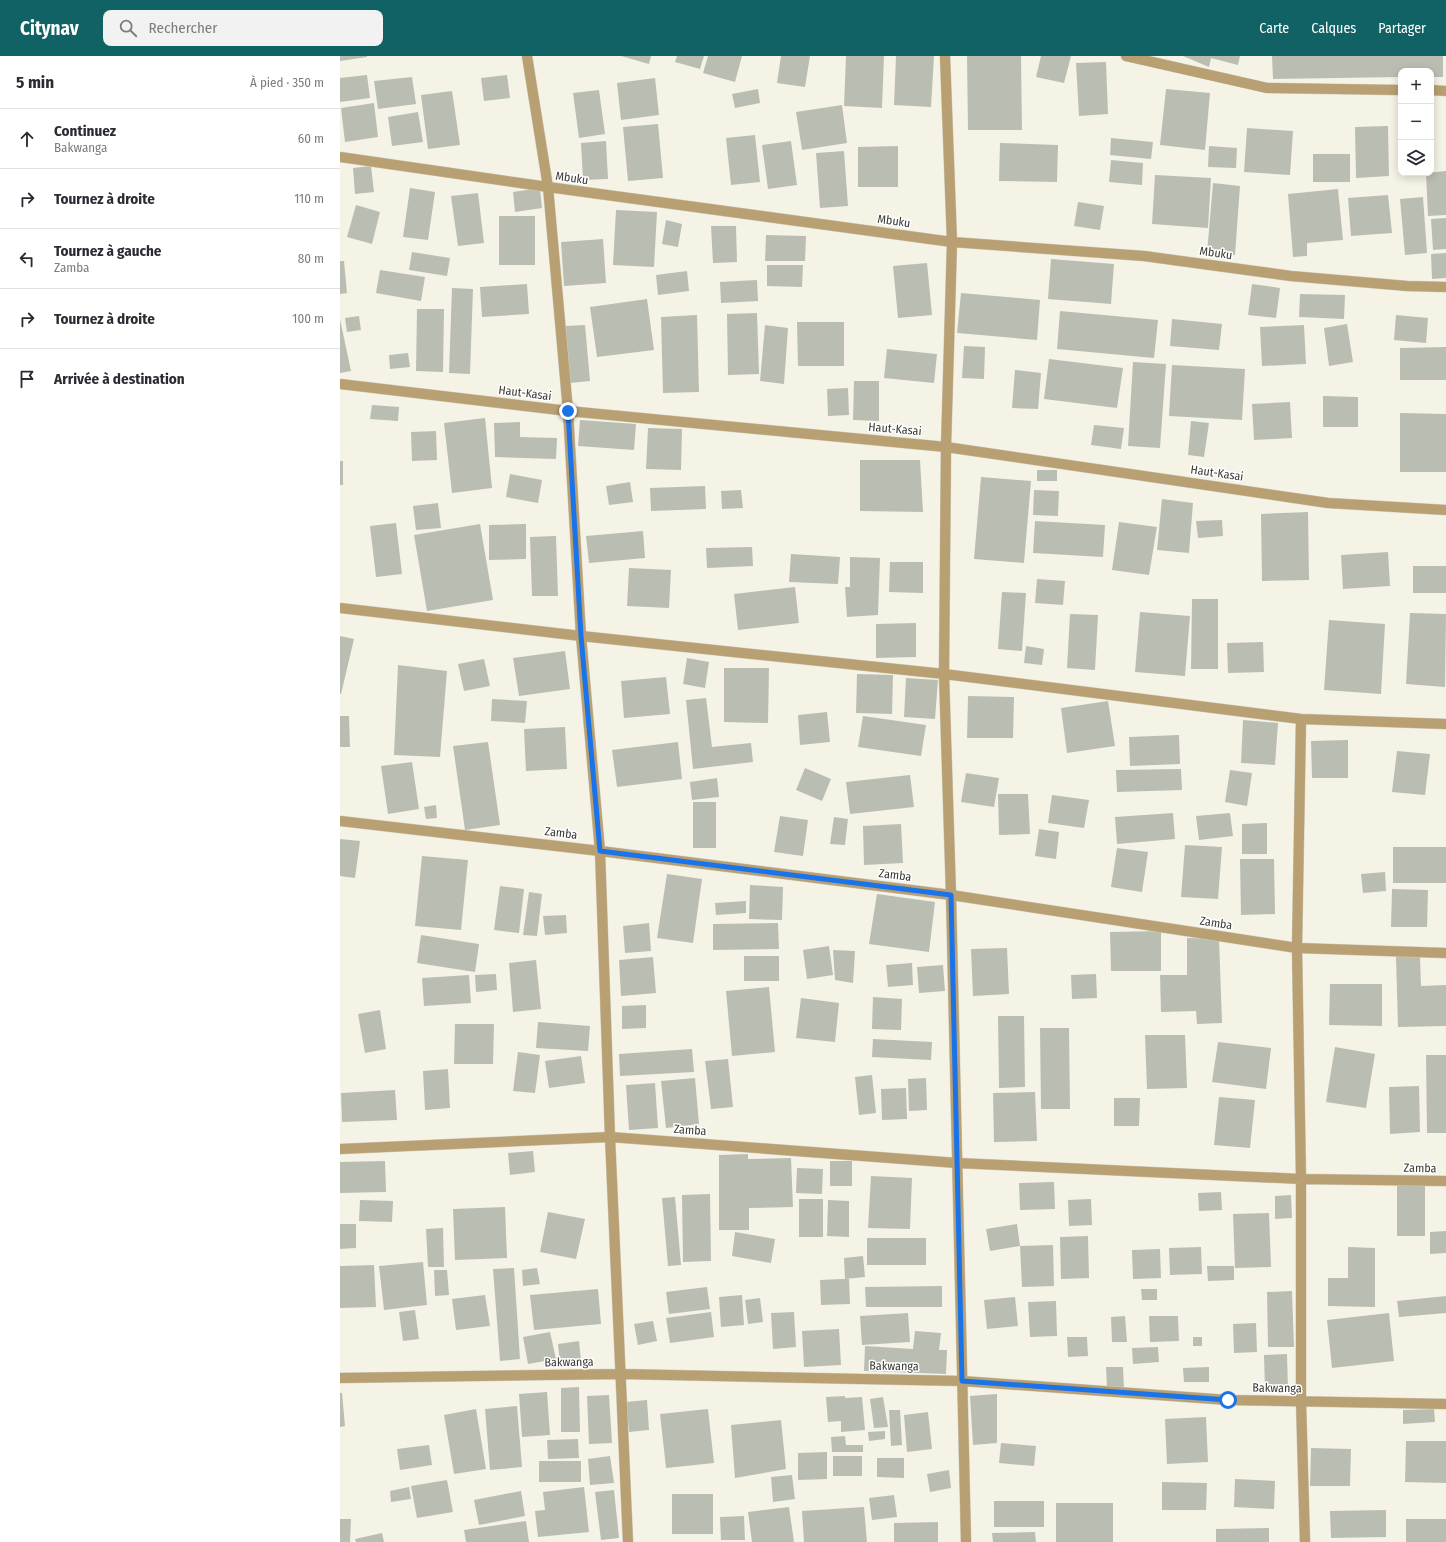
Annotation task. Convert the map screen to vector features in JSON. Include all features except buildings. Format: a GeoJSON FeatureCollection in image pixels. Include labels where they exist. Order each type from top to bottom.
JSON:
{"type":"FeatureCollection","features":[{"type":"Feature","properties":{"kind":"street"},"geometry":{"type":"LineString","coordinates":[[528,56],[548,187],[568,411],[581,636],[600,851],[610,1137],[628,1542]]}},
{"type":"Feature","properties":{"kind":"street"},"geometry":{"type":"LineString","coordinates":[[945,56],[952,242],[946,447],[944,674],[951,895],[966,1542]]}},
{"type":"Feature","properties":{"kind":"street"},"geometry":{"type":"LineString","coordinates":[[1126,56],[1267,88],[1398,90]]}},
{"type":"Feature","properties":{"kind":"street"},"geometry":{"type":"LineString","coordinates":[[1434,90],[1446,90]]}},
{"type":"Feature","properties":{"kind":"street","name":"Mbuku"},"geometry":{"type":"LineString","coordinates":[[340,157],[952,242],[1144,256],[1291,276],[1407,286],[1446,287]]}},
{"type":"Feature","properties":{"kind":"street","name":"Haut-Kasai"},"geometry":{"type":"LineString","coordinates":[[340,384],[568,411],[946,447],[1328,503],[1446,510]]}},
{"type":"Feature","properties":{"kind":"street"},"geometry":{"type":"LineString","coordinates":[[340,608],[581,636],[944,674],[1301,719],[1446,724]]}},
{"type":"Feature","properties":{"kind":"street"},"geometry":{"type":"LineString","coordinates":[[1301,719],[1297,948],[1301,1179],[1301,1401],[1305,1542]]}},
{"type":"Feature","properties":{"kind":"street","name":"Zamba"},"geometry":{"type":"LineString","coordinates":[[340,821],[600,851],[951,895],[1297,948],[1446,953]]}},
{"type":"Feature","properties":{"kind":"street","name":"Zamba"},"geometry":{"type":"LineString","coordinates":[[340,1149],[610,1137],[957,1163],[1301,1179],[1446,1181]]}},
{"type":"Feature","properties":{"kind":"street","name":"Bakwanga"},"geometry":{"type":"LineString","coordinates":[[340,1378],[621,1374],[962,1381],[1228,1400],[1446,1404]]}},
{"type":"Feature","properties":{"kind":"route"},"geometry":{"type":"LineString","coordinates":[[568,411],[581,636],[600,851],[951,895],[962,1381],[1228,1400]]}}]}
